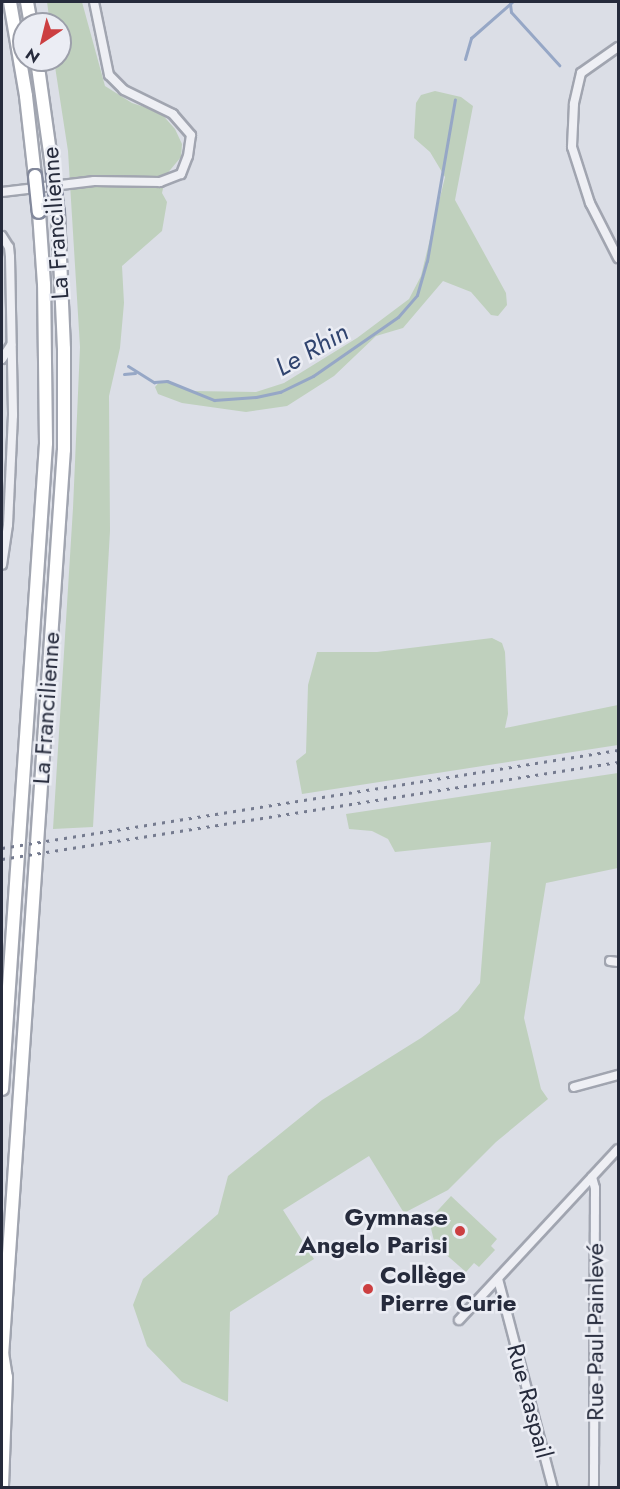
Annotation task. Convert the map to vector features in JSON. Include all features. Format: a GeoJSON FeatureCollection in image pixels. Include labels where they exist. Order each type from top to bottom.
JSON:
{"type":"FeatureCollection","features":[{"type":"Feature","properties":{"kind":"highway","name":"La Francilienne"},"geometry":{"type":"LineString","coordinates":[[2,1089],[46,443],[44,284],[39,212],[26,96],[10,2]]}},
{"type":"Feature","properties":{"kind":"highway","name":"La Francilienne"},"geometry":{"type":"LineString","coordinates":[[2,1488],[6,1377],[2,1355],[64,450],[64,349],[58,212],[39,72]]}},
{"type":"Feature","properties":{"kind":"street"},"geometry":{"type":"LineString","coordinates":[[2,192],[93,181],[160,182],[181,174],[188,156],[191,135],[173,114],[124,90],[109,75],[94,2]]}},
{"type":"Feature","properties":{"kind":"street"},"geometry":{"type":"LineString","coordinates":[[618,48],[581,73],[574,104],[572,147],[590,203],[618,258]]}},
{"type":"Feature","properties":{"kind":"street"},"geometry":{"type":"LineString","coordinates":[[2,236],[9,247],[10,257],[12,343],[11,472],[8,525],[2,565]]}},
{"type":"Feature","properties":{"kind":"street"},"geometry":{"type":"LineString","coordinates":[[2,358],[12,343]]}},
{"type":"Feature","properties":{"kind":"street"},"geometry":{"type":"LineString","coordinates":[[574,1087],[618,1075]]}},
{"type":"Feature","properties":{"kind":"street"},"geometry":{"type":"LineString","coordinates":[[459,1320],[618,1149]]}},
{"type":"Feature","properties":{"kind":"street","name":"Rue Paul Painlevé"},"geometry":{"type":"LineString","coordinates":[[592,1177],[595,1188],[594,1488]]}},
{"type":"Feature","properties":{"kind":"street","name":"Rue Raspail"},"geometry":{"type":"LineString","coordinates":[[498,1279],[553,1488]]}},
{"type":"Feature","properties":{"kind":"green space"},"geometry":{"type":"Polygon","coordinates":[[[47,2],[82,2],[105,86],[132,103],[160,112],[175,129],[182,144],[181,157],[166,175],[162,193],[167,202],[162,231],[122,266],[124,303],[120,348],[109,396],[110,531],[93,827],[53,829],[73,508],[80,347],[68,151],[56,72],[72,72],[72,12],[48,12],[47,2]]]}},
{"type":"Feature","properties":{"kind":"green space"},"geometry":{"type":"Polygon","coordinates":[[[435,91],[461,97],[473,106],[455,200],[506,293],[507,305],[498,316],[491,315],[471,292],[443,281],[403,328],[376,336],[334,376],[287,406],[246,412],[182,403],[158,394],[155,387],[160,381],[169,381],[192,391],[256,392],[284,383],[357,338],[409,299],[421,276],[445,177],[430,152],[414,138],[416,103],[421,95],[435,91]]]}},
{"type":"Feature","properties":{"kind":"green space"},"geometry":{"type":"Polygon","coordinates":[[[492,638],[502,643],[505,652],[508,714],[505,728],[618,705],[618,745],[302,794],[296,761],[306,753],[308,685],[317,652],[377,652],[492,638]]]}},
{"type":"Feature","properties":{"kind":"green space"},"geometry":{"type":"Polygon","coordinates":[[[618,773],[618,868],[546,883],[524,1018],[541,1089],[548,1099],[496,1142],[448,1190],[404,1213],[369,1156],[283,1210],[314,1259],[230,1312],[228,1402],[182,1382],[147,1346],[133,1305],[143,1279],[218,1214],[228,1176],[322,1100],[421,1038],[458,1011],[480,983],[491,842],[395,852],[388,839],[372,831],[349,829],[346,814],[618,773]]]}},
{"type":"Feature","properties":{"kind":"green space","name":"Gymnase Angelo Parisi"},"geometry":{"type":"Polygon","coordinates":[[[451,1196],[497,1239],[491,1246],[495,1250],[479,1267],[474,1263],[466,1272],[435,1245],[429,1220],[451,1196]]]}},
{"type":"Feature","properties":{"kind":"waterway"},"geometry":{"type":"LineString","coordinates":[[465,59],[471,38],[512,2]]}},
{"type":"Feature","properties":{"kind":"waterway"},"geometry":{"type":"LineString","coordinates":[[510,4],[511,12],[559,65]]}},
{"type":"Feature","properties":{"kind":"waterway","name":"Le Rhin"},"geometry":{"type":"LineString","coordinates":[[128,366],[154,382],[167,381],[214,400],[256,397],[280,392],[313,376],[398,317],[417,295],[427,261],[455,99]]}},
{"type":"Feature","properties":{"kind":"waterway","name":"Le Rhin"},"geometry":{"type":"LineString","coordinates":[[124,374],[135,373]]}},
{"type":"Feature","properties":{"kind":"railway"},"geometry":{"type":"LineString","coordinates":[[2,848],[618,750]]}},
{"type":"Feature","properties":{"kind":"railway"},"geometry":{"type":"LineString","coordinates":[[2,859],[618,762]]}},
{"type":"Feature","properties":{"kind":"place","name":"Gymnase Angelo Parisi"},"geometry":{"type":"Point","coordinates":[460,1231]}},
{"type":"Feature","properties":{"kind":"place","name":"Collège Pierre Curie"},"geometry":{"type":"Point","coordinates":[368,1289]}}]}
